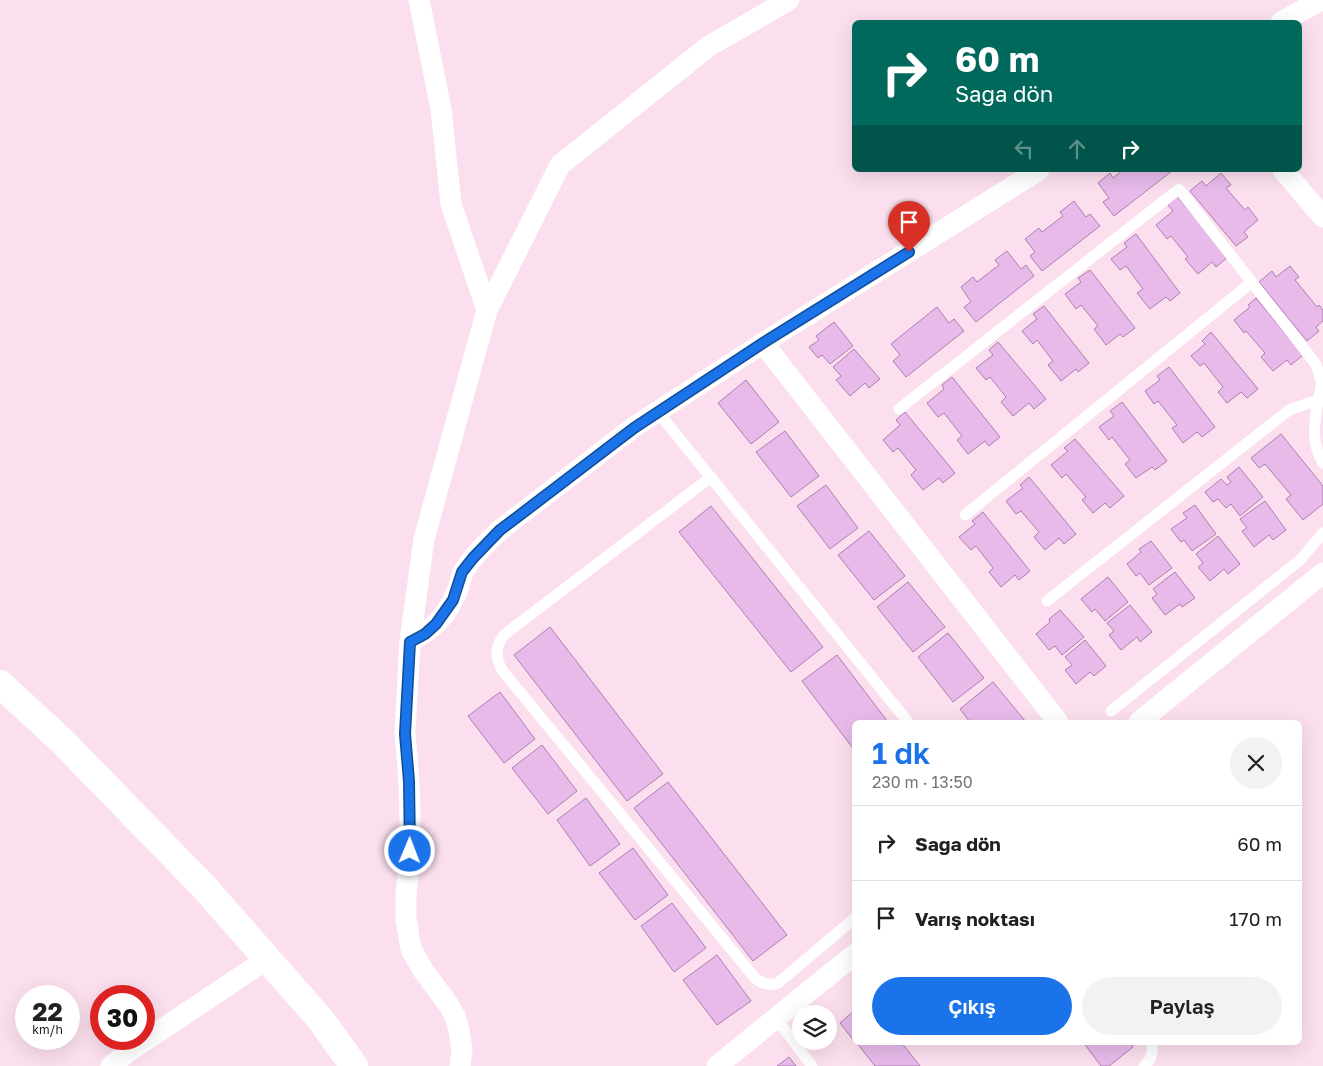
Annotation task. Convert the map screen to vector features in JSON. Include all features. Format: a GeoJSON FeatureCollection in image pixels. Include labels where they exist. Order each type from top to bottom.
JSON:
{"type":"FeatureCollection","features":[{"type":"Feature","properties":{"kind":"street"},"geometry":{"type":"LineString","coordinates":[[419,0],[441,109],[451,204],[487,310]]}},
{"type":"Feature","properties":{"kind":"street"},"geometry":{"type":"LineString","coordinates":[[460,1066],[462,1050],[455,1016],[411,949],[406,919],[410,816],[405,734],[410,642],[424,539],[487,310],[560,164],[709,46],[789,0]]}},
{"type":"Feature","properties":{"kind":"street"},"geometry":{"type":"LineString","coordinates":[[1286,20],[1321,0]]}},
{"type":"Feature","properties":{"kind":"street"},"geometry":{"type":"LineString","coordinates":[[410,642],[425,634],[446,612],[453,600],[462,572],[500,530],[634,428],[763,343],[1036,172]]}},
{"type":"Feature","properties":{"kind":"street"},"geometry":{"type":"LineString","coordinates":[[1286,172],[1323,217]]}},
{"type":"Feature","properties":{"kind":"street"},"geometry":{"type":"LineString","coordinates":[[763,343],[1056,720]]}},
{"type":"Feature","properties":{"kind":"street"},"geometry":{"type":"LineString","coordinates":[[1141,720],[1323,573]]}},
{"type":"Feature","properties":{"kind":"street"},"geometry":{"type":"LineString","coordinates":[[0,684],[62,741],[204,887],[321,1020],[354,1066]]}},
{"type":"Feature","properties":{"kind":"street"},"geometry":{"type":"LineString","coordinates":[[717,1066],[852,956]]}},
{"type":"Feature","properties":{"kind":"street"},"geometry":{"type":"LineString","coordinates":[[111,1066],[128,1052],[267,959]]}},
{"type":"Feature","properties":{"kind":"lane"},"geometry":{"type":"LineString","coordinates":[[899,409],[1178,188],[1315,363],[1322,383],[1320,409],[1314,428],[1314,442],[1323,463]]}},
{"type":"Feature","properties":{"kind":"lane"},"geometry":{"type":"LineString","coordinates":[[965,515],[1252,282]]}},
{"type":"Feature","properties":{"kind":"lane"},"geometry":{"type":"LineString","coordinates":[[1047,601],[1289,410],[1320,409]]}},
{"type":"Feature","properties":{"kind":"lane"},"geometry":{"type":"LineString","coordinates":[[658,412],[906,720]]}},
{"type":"Feature","properties":{"kind":"lane"},"geometry":{"type":"LineString","coordinates":[[711,477],[504,636],[497,648],[498,663],[710,924],[761,983],[769,985],[778,983],[852,921]]}},
{"type":"Feature","properties":{"kind":"lane"},"geometry":{"type":"LineString","coordinates":[[1111,711],[1300,560],[1323,533]]}},
{"type":"Feature","properties":{"kind":"lane"},"geometry":{"type":"LineString","coordinates":[[776,1018],[812,1066]]}},
{"type":"Feature","properties":{"kind":"lane"},"geometry":{"type":"LineString","coordinates":[[1144,1066],[1149,1062],[1152,1045]]}},
{"type":"Feature","properties":{"kind":"building"},"geometry":{"type":"Polygon","coordinates":[[[1120,172],[1171,172],[1114,216],[1103,202],[1109,198],[1098,183],[1110,173],[1113,178],[1120,172]]]}},
{"type":"Feature","properties":{"kind":"building"},"geometry":{"type":"Polygon","coordinates":[[[1221,173],[1231,185],[1226,188],[1245,210],[1248,207],[1258,220],[1244,232],[1248,237],[1236,246],[1190,191],[1202,181],[1206,186],[1221,173]]]}},
{"type":"Feature","properties":{"kind":"building"},"geometry":{"type":"Polygon","coordinates":[[[1177,196],[1228,257],[1216,267],[1212,262],[1198,274],[1185,259],[1188,257],[1171,236],[1167,239],[1156,225],[1173,211],[1167,204],[1177,196]]]}},
{"type":"Feature","properties":{"kind":"building"},"geometry":{"type":"Polygon","coordinates":[[[1074,201],[1086,217],[1090,214],[1100,226],[1042,271],[1030,256],[1035,252],[1025,239],[1039,228],[1042,232],[1063,216],[1060,212],[1074,201]]]}},
{"type":"Feature","properties":{"kind":"building"},"geometry":{"type":"Polygon","coordinates":[[[1136,234],[1180,293],[1170,301],[1166,297],[1150,309],[1137,293],[1143,289],[1126,266],[1120,270],[1111,259],[1127,247],[1124,243],[1136,234]]]}},
{"type":"Feature","properties":{"kind":"building"},"geometry":{"type":"Polygon","coordinates":[[[1007,251],[1021,269],[1026,265],[1034,276],[976,322],[964,307],[971,302],[961,287],[973,277],[977,282],[999,265],[995,260],[1007,251]]]}},
{"type":"Feature","properties":{"kind":"building"},"geometry":{"type":"Polygon","coordinates":[[[1290,266],[1299,277],[1295,280],[1317,307],[1319,305],[1323,310],[1323,321],[1316,327],[1319,331],[1307,341],[1259,282],[1272,271],[1276,277],[1290,266]]]}},
{"type":"Feature","properties":{"kind":"building"},"geometry":{"type":"Polygon","coordinates":[[[1090,270],[1135,328],[1123,337],[1120,334],[1106,345],[1094,329],[1098,326],[1081,305],[1076,309],[1065,294],[1081,282],[1078,278],[1090,270]]]}},
{"type":"Feature","properties":{"kind":"building"},"geometry":{"type":"Polygon","coordinates":[[[1256,298],[1303,355],[1291,365],[1287,360],[1273,371],[1261,357],[1265,353],[1246,331],[1244,333],[1234,320],[1250,307],[1248,305],[1256,298]]]}},
{"type":"Feature","properties":{"kind":"building"},"geometry":{"type":"Polygon","coordinates":[[[1044,306],[1089,363],[1078,372],[1076,369],[1061,381],[1048,365],[1053,361],[1037,340],[1033,344],[1022,331],[1037,319],[1033,314],[1044,306]]]}},
{"type":"Feature","properties":{"kind":"building"},"geometry":{"type":"Polygon","coordinates":[[[937,307],[949,323],[954,319],[964,331],[906,377],[893,361],[900,355],[891,344],[937,307]]]}},
{"type":"Feature","properties":{"kind":"building"},"geometry":{"type":"Polygon","coordinates":[[[834,322],[853,346],[830,364],[822,355],[818,358],[809,347],[819,340],[816,336],[834,322]]]}},
{"type":"Feature","properties":{"kind":"building"},"geometry":{"type":"Polygon","coordinates":[[[1211,332],[1258,389],[1247,398],[1241,392],[1227,403],[1218,392],[1223,387],[1204,363],[1200,366],[1191,356],[1205,344],[1202,341],[1211,332]]]}},
{"type":"Feature","properties":{"kind":"building"},"geometry":{"type":"Polygon","coordinates":[[[998,342],[1046,399],[1034,409],[1029,403],[1013,416],[1001,402],[1006,397],[990,377],[986,380],[976,368],[993,355],[989,350],[998,342]]]}},
{"type":"Feature","properties":{"kind":"building"},"geometry":{"type":"Polygon","coordinates":[[[854,349],[880,379],[869,388],[865,383],[850,396],[836,380],[841,376],[833,367],[854,349]]]}},
{"type":"Feature","properties":{"kind":"building"},"geometry":{"type":"Polygon","coordinates":[[[1169,367],[1215,427],[1202,437],[1197,432],[1183,443],[1172,428],[1177,425],[1158,401],[1154,404],[1145,391],[1160,380],[1157,376],[1169,367]]]}},
{"type":"Feature","properties":{"kind":"building"},"geometry":{"type":"Polygon","coordinates":[[[952,377],[1000,437],[989,446],[985,441],[968,454],[957,440],[962,436],[944,413],[938,417],[927,403],[944,389],[942,385],[952,377]]]}},
{"type":"Feature","properties":{"kind":"building"},"geometry":{"type":"Polygon","coordinates":[[[746,380],[779,422],[751,444],[718,403],[746,380]]]}},
{"type":"Feature","properties":{"kind":"building"},"geometry":{"type":"Polygon","coordinates":[[[1122,402],[1167,461],[1155,470],[1152,467],[1136,478],[1125,464],[1130,460],[1112,437],[1109,440],[1099,427],[1114,416],[1110,411],[1122,402]]]}},
{"type":"Feature","properties":{"kind":"building"},"geometry":{"type":"Polygon","coordinates":[[[905,412],[955,473],[943,483],[939,478],[923,490],[911,475],[916,470],[898,448],[893,452],[883,440],[900,425],[896,420],[905,412]]]}},
{"type":"Feature","properties":{"kind":"building"},"geometry":{"type":"Polygon","coordinates":[[[785,431],[819,476],[791,497],[756,452],[785,431]]]}},
{"type":"Feature","properties":{"kind":"building"},"geometry":{"type":"Polygon","coordinates":[[[1281,434],[1323,486],[1323,504],[1303,520],[1286,499],[1291,495],[1265,464],[1259,468],[1251,458],[1281,434]]]}},
{"type":"Feature","properties":{"kind":"building"},"geometry":{"type":"Polygon","coordinates":[[[1075,439],[1124,496],[1110,508],[1105,503],[1093,513],[1082,500],[1086,497],[1066,474],[1062,478],[1051,465],[1068,451],[1064,448],[1075,439]]]}},
{"type":"Feature","properties":{"kind":"building"},"geometry":{"type":"Polygon","coordinates":[[[1239,467],[1263,497],[1240,516],[1231,504],[1226,508],[1218,499],[1213,502],[1205,492],[1221,479],[1227,485],[1231,482],[1227,477],[1239,467]]]}},
{"type":"Feature","properties":{"kind":"building"},"geometry":{"type":"Polygon","coordinates":[[[1029,477],[1076,534],[1064,544],[1059,538],[1045,550],[1034,537],[1039,532],[1021,511],[1016,514],[1006,501],[1023,488],[1020,485],[1029,477]]]}},
{"type":"Feature","properties":{"kind":"building"},"geometry":{"type":"Polygon","coordinates":[[[826,485],[858,528],[830,549],[797,506],[826,485]]]}},
{"type":"Feature","properties":{"kind":"building"},"geometry":{"type":"Polygon","coordinates":[[[1265,501],[1286,530],[1273,540],[1269,535],[1254,547],[1242,531],[1247,528],[1240,519],[1265,501]]]}},
{"type":"Feature","properties":{"kind":"building"},"geometry":{"type":"Polygon","coordinates":[[[1195,505],[1216,534],[1192,551],[1184,540],[1181,542],[1171,529],[1187,518],[1183,513],[1195,505]]]}},
{"type":"Feature","properties":{"kind":"building"},"geometry":{"type":"Polygon","coordinates":[[[711,506],[823,647],[791,672],[679,532],[711,506]]]}},
{"type":"Feature","properties":{"kind":"building"},"geometry":{"type":"Polygon","coordinates":[[[983,512],[1030,571],[1019,580],[1015,575],[1001,587],[989,572],[993,568],[976,546],[971,550],[959,537],[975,524],[972,521],[983,512]]]}},
{"type":"Feature","properties":{"kind":"building"},"geometry":{"type":"Polygon","coordinates":[[[869,531],[905,576],[874,600],[838,555],[869,531]]]}},
{"type":"Feature","properties":{"kind":"building"},"geometry":{"type":"Polygon","coordinates":[[[1218,536],[1240,564],[1228,574],[1224,569],[1210,581],[1198,567],[1203,563],[1196,554],[1218,536]]]}},
{"type":"Feature","properties":{"kind":"building"},"geometry":{"type":"Polygon","coordinates":[[[1151,541],[1172,568],[1149,585],[1140,573],[1136,576],[1127,564],[1141,552],[1139,549],[1151,541]]]}},
{"type":"Feature","properties":{"kind":"building"},"geometry":{"type":"Polygon","coordinates":[[[1175,572],[1195,598],[1182,607],[1180,604],[1165,615],[1152,598],[1157,594],[1153,589],[1175,572]]]}},
{"type":"Feature","properties":{"kind":"building"},"geometry":{"type":"Polygon","coordinates":[[[1108,577],[1128,602],[1105,621],[1095,609],[1092,612],[1081,599],[1108,577]]]}},
{"type":"Feature","properties":{"kind":"building"},"geometry":{"type":"Polygon","coordinates":[[[908,582],[945,627],[913,652],[877,607],[908,582]]]}},
{"type":"Feature","properties":{"kind":"building"},"geometry":{"type":"Polygon","coordinates":[[[1130,605],[1152,632],[1140,642],[1137,637],[1121,650],[1109,635],[1114,631],[1107,623],[1130,605]]]}},
{"type":"Feature","properties":{"kind":"building"},"geometry":{"type":"Polygon","coordinates":[[[1060,610],[1084,637],[1062,655],[1055,646],[1049,650],[1036,634],[1060,610]]]}},
{"type":"Feature","properties":{"kind":"building"},"geometry":{"type":"Polygon","coordinates":[[[550,627],[663,774],[627,801],[514,655],[550,627]]]}},
{"type":"Feature","properties":{"kind":"building"},"geometry":{"type":"Polygon","coordinates":[[[948,633],[984,678],[953,702],[918,657],[948,633]]]}},
{"type":"Feature","properties":{"kind":"building"},"geometry":{"type":"Polygon","coordinates":[[[1085,640],[1106,666],[1094,676],[1090,672],[1076,684],[1065,670],[1072,665],[1065,657],[1085,640]]]}},
{"type":"Feature","properties":{"kind":"building"},"geometry":{"type":"Polygon","coordinates":[[[837,655],[886,720],[852,720],[852,747],[802,681],[837,655]]]}},
{"type":"Feature","properties":{"kind":"building"},"geometry":{"type":"Polygon","coordinates":[[[993,682],[1024,720],[968,720],[960,709],[993,682]]]}},
{"type":"Feature","properties":{"kind":"building"},"geometry":{"type":"Polygon","coordinates":[[[500,692],[535,739],[504,763],[468,716],[500,692]]]}},
{"type":"Feature","properties":{"kind":"building"},"geometry":{"type":"Polygon","coordinates":[[[542,745],[577,791],[548,814],[512,768],[542,745]]]}},
{"type":"Feature","properties":{"kind":"building"},"geometry":{"type":"Polygon","coordinates":[[[668,782],[787,935],[753,961],[634,808],[668,782]]]}},
{"type":"Feature","properties":{"kind":"building"},"geometry":{"type":"Polygon","coordinates":[[[586,798],[620,844],[590,866],[557,820],[586,798]]]}},
{"type":"Feature","properties":{"kind":"building"},"geometry":{"type":"Polygon","coordinates":[[[633,848],[668,895],[635,920],[599,873],[633,848]]]}},
{"type":"Feature","properties":{"kind":"building"},"geometry":{"type":"Polygon","coordinates":[[[672,903],[706,948],[674,972],[641,926],[672,903]]]}},
{"type":"Feature","properties":{"kind":"building"},"geometry":{"type":"Polygon","coordinates":[[[717,955],[751,1001],[717,1025],[683,980],[717,955]]]}},
{"type":"Feature","properties":{"kind":"building"},"geometry":{"type":"Polygon","coordinates":[[[852,1013],[852,1038],[840,1023],[852,1013]]]}},
{"type":"Feature","properties":{"kind":"building"},"geometry":{"type":"Polygon","coordinates":[[[858,1045],[903,1045],[920,1066],[875,1066],[858,1045]]]}},
{"type":"Feature","properties":{"kind":"building"},"geometry":{"type":"Polygon","coordinates":[[[1085,1045],[1132,1045],[1133,1047],[1109,1066],[1101,1066],[1085,1045]]]}},
{"type":"Feature","properties":{"kind":"building"},"geometry":{"type":"Polygon","coordinates":[[[789,1057],[796,1066],[777,1066],[789,1057]]]}},
{"type":"Feature","properties":{"kind":"route"},"geometry":{"type":"LineString","coordinates":[[410,851],[409,781],[405,734],[410,642],[425,634],[446,612],[459,586],[462,572],[473,558],[500,530],[634,428],[763,343],[909,252]]}}]}
